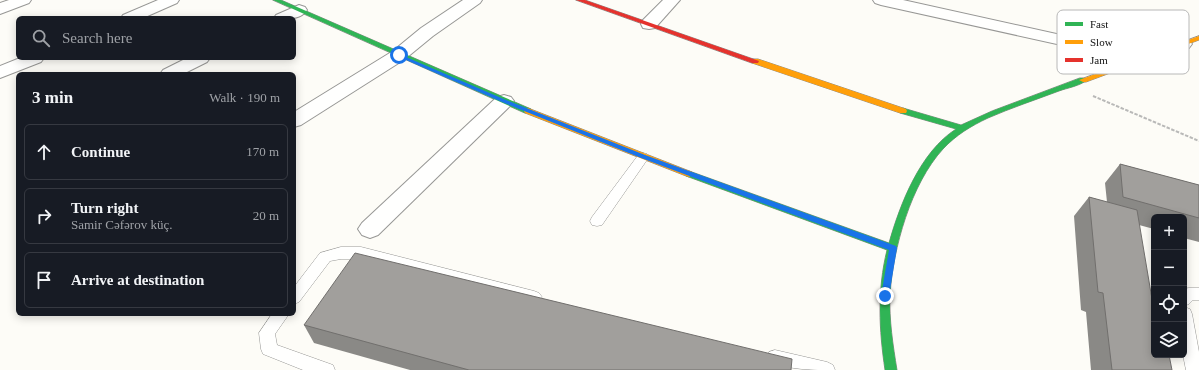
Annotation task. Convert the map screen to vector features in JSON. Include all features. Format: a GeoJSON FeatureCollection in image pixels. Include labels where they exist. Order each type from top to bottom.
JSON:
{"type":"FeatureCollection","features":[{"type":"Feature","properties":{"kind":"street"},"geometry":{"type":"LineString","coordinates":[[0,9],[24,0]]}},
{"type":"Feature","properties":{"kind":"street"},"geometry":{"type":"LineString","coordinates":[[134,16],[171,0]]}},
{"type":"Feature","properties":{"kind":"street"},"geometry":{"type":"LineString","coordinates":[[276,0],[504,101],[643,157],[893,248]]}},
{"type":"Feature","properties":{"kind":"street"},"geometry":{"type":"LineString","coordinates":[[296,120],[399,55],[427,32],[474,0]]}},
{"type":"Feature","properties":{"kind":"street"},"geometry":{"type":"LineString","coordinates":[[580,0],[899,110],[962,128]]}},
{"type":"Feature","properties":{"kind":"street"},"geometry":{"type":"LineString","coordinates":[[649,24],[672,0]]}},
{"type":"Feature","properties":{"kind":"street"},"geometry":{"type":"LineString","coordinates":[[881,0],[1057,39]]}},
{"type":"Feature","properties":{"kind":"street"},"geometry":{"type":"LineString","coordinates":[[286,16],[299,10]]}},
{"type":"Feature","properties":{"kind":"street"},"geometry":{"type":"LineString","coordinates":[[0,73],[30,60]]}},
{"type":"Feature","properties":{"kind":"street"},"geometry":{"type":"LineString","coordinates":[[173,72],[197,60]]}},
{"type":"Feature","properties":{"kind":"street"},"geometry":{"type":"LineString","coordinates":[[892,370],[888,352],[885,296],[893,248],[902,218],[920,176],[940,147],[962,128],[984,116],[1097,74]]}},
{"type":"Feature","properties":{"kind":"street"},"geometry":{"type":"LineString","coordinates":[[370,229],[504,101]]}},
{"type":"Feature","properties":{"kind":"lane"},"geometry":{"type":"LineString","coordinates":[[597,221],[643,157]]}},
{"type":"Feature","properties":{"kind":"lane"},"geometry":{"type":"LineString","coordinates":[[296,295],[325,257],[342,253],[361,254],[545,300]]}},
{"type":"Feature","properties":{"kind":"lane"},"geometry":{"type":"LineString","coordinates":[[1187,296],[1189,294],[1199,294]]}},
{"type":"Feature","properties":{"kind":"lane"},"geometry":{"type":"LineString","coordinates":[[280,316],[267,333],[269,349],[301,362],[327,370]]}},
{"type":"Feature","properties":{"kind":"lane"},"geometry":{"type":"LineString","coordinates":[[1185,322],[1194,370]]}},
{"type":"Feature","properties":{"kind":"lane"},"geometry":{"type":"LineString","coordinates":[[759,353],[827,370]]}},
{"type":"Feature","properties":{"kind":"path"},"geometry":{"type":"LineString","coordinates":[[1067,85],[1199,142]]}},
{"type":"Feature","properties":{"kind":"building"},"geometry":{"type":"Polygon","coordinates":[[[1120,164],[1199,185],[1199,218],[1187,214],[1123,197],[1120,164]]]}},
{"type":"Feature","properties":{"kind":"building"},"geometry":{"type":"Polygon","coordinates":[[[1089,197],[1137,210],[1151,293],[1151,358],[1170,358],[1172,370],[1112,370],[1103,293],[1098,292],[1089,197]]]}},
{"type":"Feature","properties":{"kind":"building"},"geometry":{"type":"Polygon","coordinates":[[[355,253],[792,359],[791,370],[469,370],[304,325],[355,253]]]}},
{"type":"Feature","properties":{"kind":"traffic: fast"},"geometry":{"type":"LineString","coordinates":[[276,0],[528,111]]}},
{"type":"Feature","properties":{"kind":"traffic: fast"},"geometry":{"type":"LineString","coordinates":[[891,370],[885,313],[887,274],[891,252],[906,206],[927,164],[940,147],[955,133],[978,119],[1083,80]]}},
{"type":"Feature","properties":{"kind":"traffic: fast"},"geometry":{"type":"LineString","coordinates":[[903,111],[962,128]]}},
{"type":"Feature","properties":{"kind":"traffic: fast"},"geometry":{"type":"LineString","coordinates":[[689,174],[893,248]]}},
{"type":"Feature","properties":{"kind":"traffic: slow"},"geometry":{"type":"LineString","coordinates":[[1189,42],[1199,38]]}},
{"type":"Feature","properties":{"kind":"traffic: slow"},"geometry":{"type":"LineString","coordinates":[[755,61],[903,111]]}},
{"type":"Feature","properties":{"kind":"traffic: slow"},"geometry":{"type":"LineString","coordinates":[[1083,80],[1100,74]]}},
{"type":"Feature","properties":{"kind":"traffic: slow"},"geometry":{"type":"LineString","coordinates":[[528,111],[689,174]]}},
{"type":"Feature","properties":{"kind":"traffic: jam"},"geometry":{"type":"LineString","coordinates":[[579,0],[755,61]]}},
{"type":"Feature","properties":{"kind":"route"},"geometry":{"type":"LineString","coordinates":[[399,55],[504,101],[643,157],[893,248],[885,296]]}}]}
